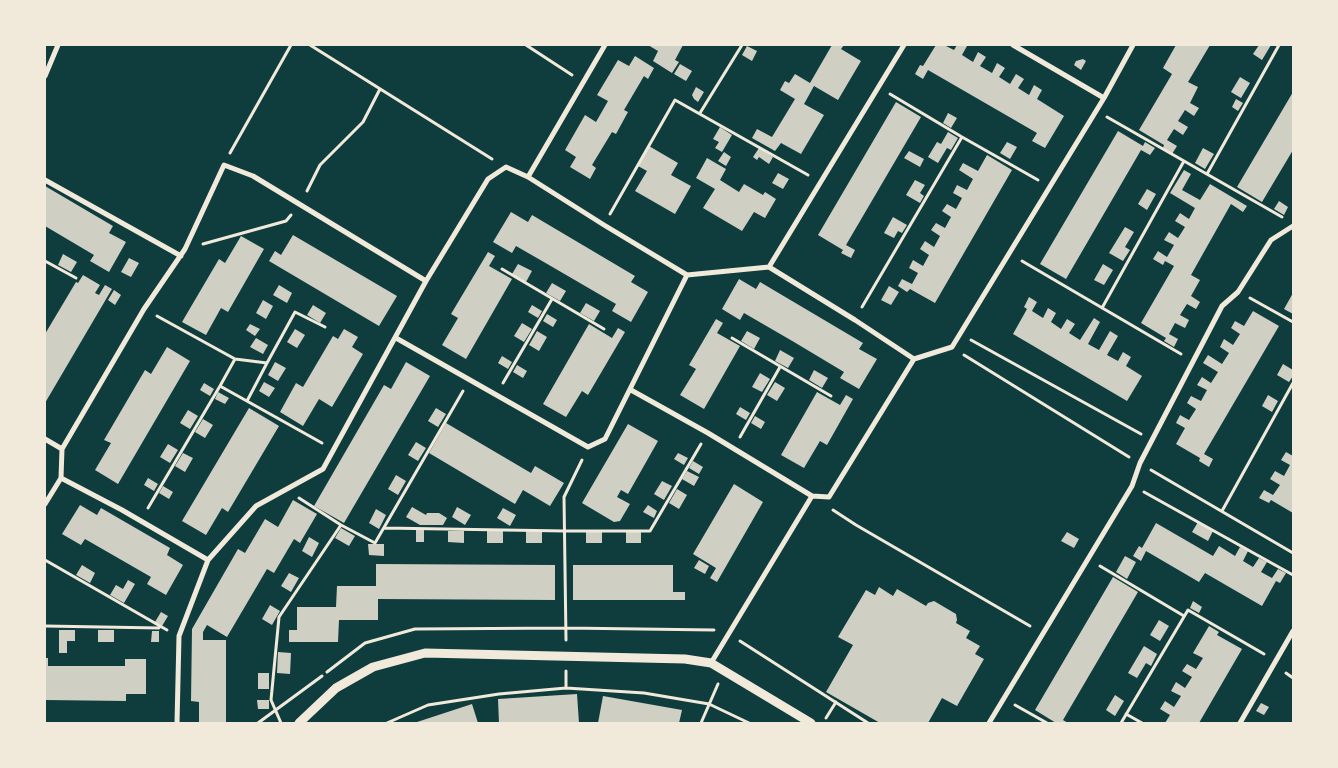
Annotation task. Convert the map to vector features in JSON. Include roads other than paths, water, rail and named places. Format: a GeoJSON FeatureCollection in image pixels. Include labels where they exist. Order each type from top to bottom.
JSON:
{"type":"FeatureCollection","features":[{"type":"Feature","properties":{"kind":"street"},"geometry":{"type":"LineString","coordinates":[[45,76],[58,45]]}},
{"type":"Feature","properties":{"kind":"street"},"geometry":{"type":"LineString","coordinates":[[528,177],[605,45]]}},
{"type":"Feature","properties":{"kind":"street"},"geometry":{"type":"LineString","coordinates":[[770,267],[904,45]]}},
{"type":"Feature","properties":{"kind":"street"},"geometry":{"type":"LineString","coordinates":[[1013,45],[1104,98]]}},
{"type":"Feature","properties":{"kind":"street"},"geometry":{"type":"LineString","coordinates":[[631,390],[734,448],[812,496],[829,497],[914,359],[952,347],[1104,98],[1133,45]]}},
{"type":"Feature","properties":{"kind":"street"},"geometry":{"type":"LineString","coordinates":[[45,504],[61,478],[62,449],[144,309],[185,249],[224,165],[253,176],[426,281]]}},
{"type":"Feature","properties":{"kind":"street"},"geometry":{"type":"LineString","coordinates":[[177,723],[179,636],[208,560],[256,506],[323,469],[426,281],[488,179],[506,167],[528,177],[687,275],[770,267],[914,359]]}},
{"type":"Feature","properties":{"kind":"street"},"geometry":{"type":"LineString","coordinates":[[45,180],[181,256]]}},
{"type":"Feature","properties":{"kind":"street"},"geometry":{"type":"LineString","coordinates":[[989,723],[1132,486],[1152,440],[1222,306],[1238,292],[1271,240],[1293,226]]}},
{"type":"Feature","properties":{"kind":"street"},"geometry":{"type":"LineString","coordinates":[[396,338],[588,447],[605,439],[687,275]]}},
{"type":"Feature","properties":{"kind":"street"},"geometry":{"type":"LineString","coordinates":[[45,439],[62,449]]}},
{"type":"Feature","properties":{"kind":"street"},"geometry":{"type":"LineString","coordinates":[[61,478],[208,560]]}},
{"type":"Feature","properties":{"kind":"street"},"geometry":{"type":"LineString","coordinates":[[711,663],[812,496]]}},
{"type":"Feature","properties":{"kind":"street"},"geometry":{"type":"LineString","coordinates":[[1240,723],[1293,631]]}},
{"type":"Feature","properties":{"kind":"street"},"geometry":{"type":"LineString","coordinates":[[299,723],[336,688],[373,667],[425,653],[685,659],[711,663],[812,723]]}}]}
